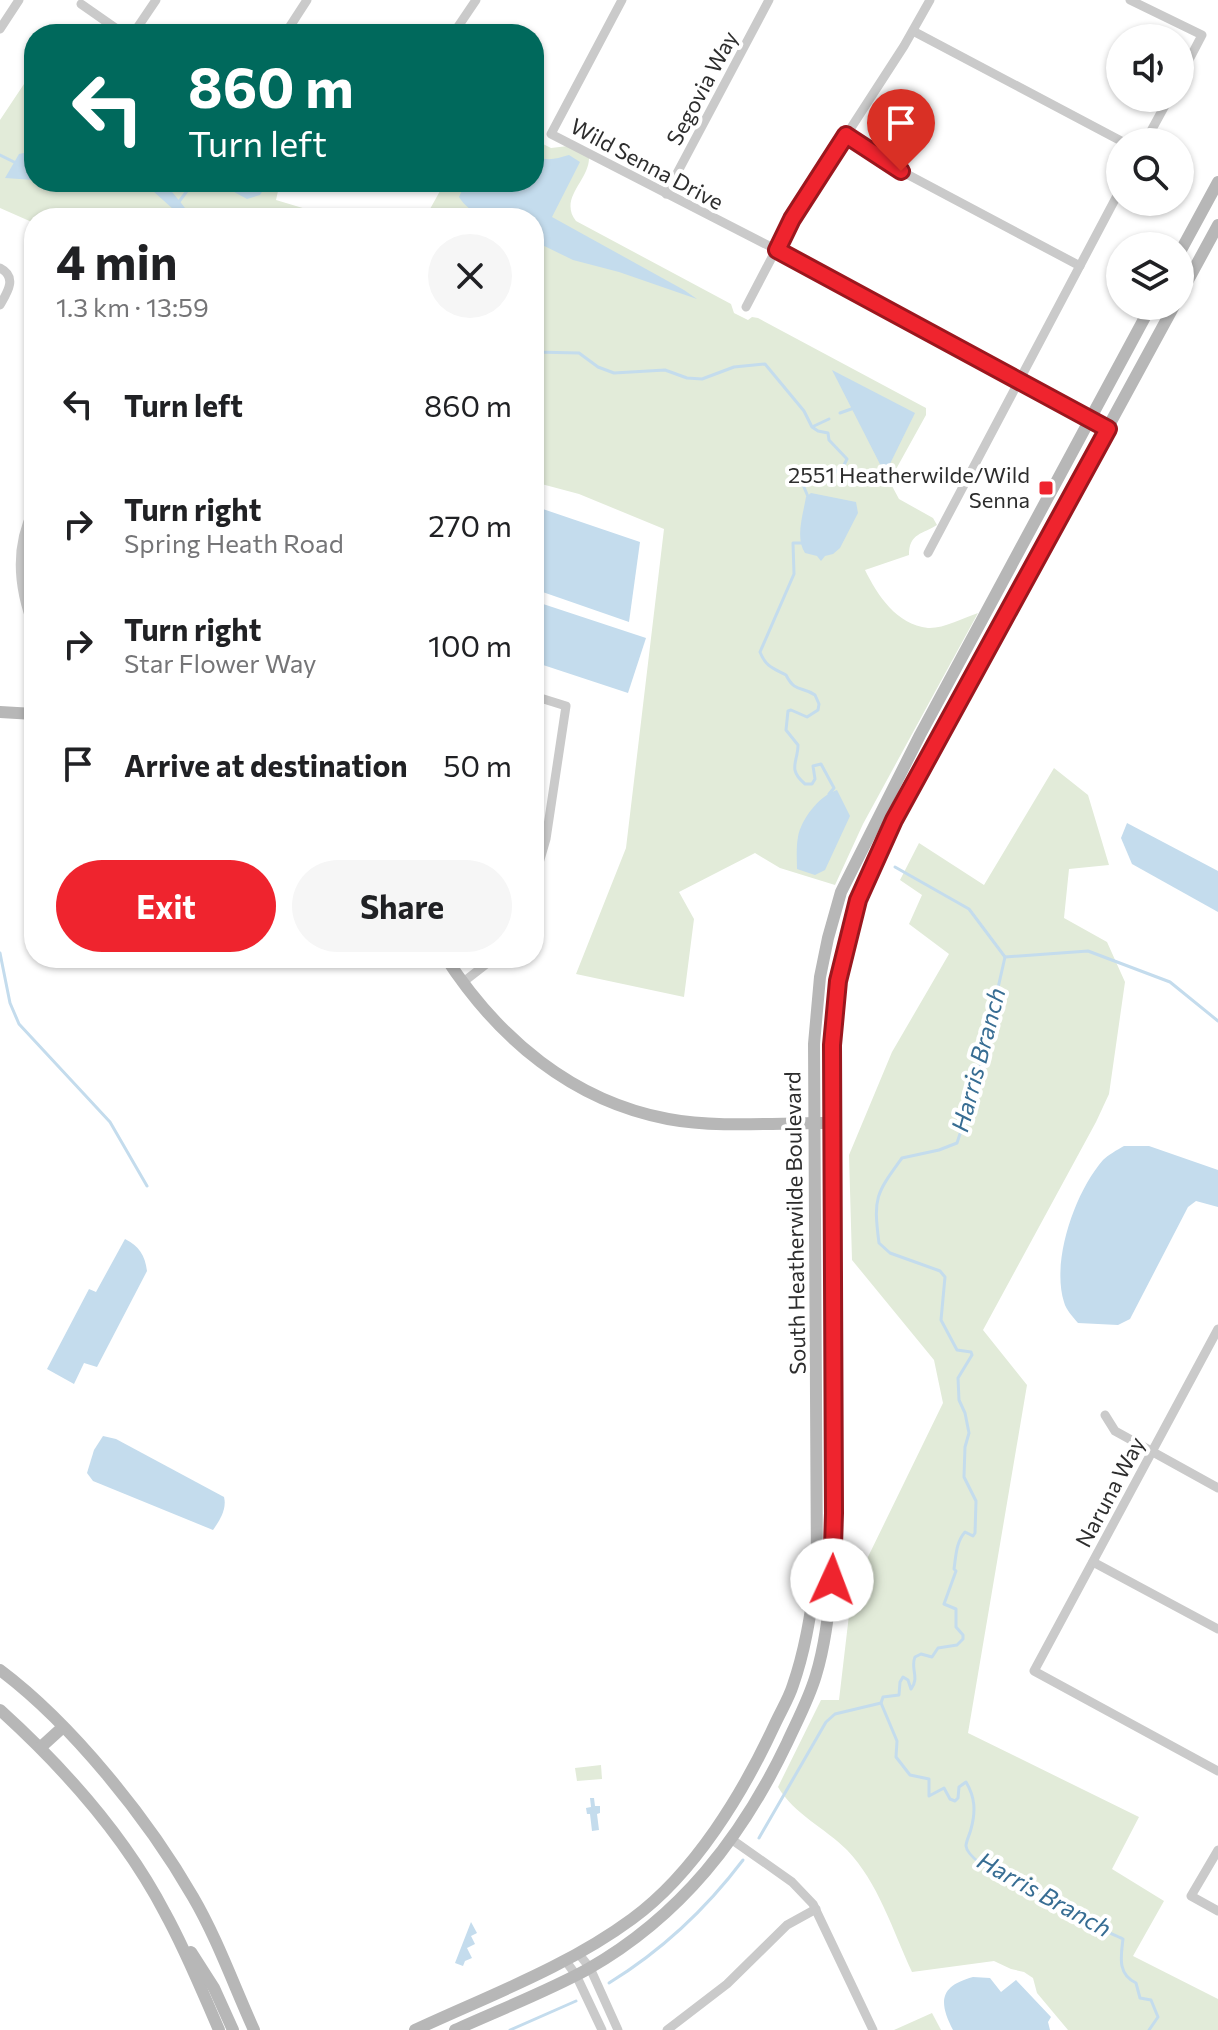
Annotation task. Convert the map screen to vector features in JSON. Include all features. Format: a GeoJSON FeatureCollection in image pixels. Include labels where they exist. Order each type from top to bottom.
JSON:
{"type":"FeatureCollection","features":[{"type":"Feature","properties":{"kind":"main road"},"geometry":{"type":"LineString","coordinates":[[1191,232],[1218,182]]}},
{"type":"Feature","properties":{"kind":"main road"},"geometry":{"type":"LineString","coordinates":[[1194,269],[1218,225]]}},
{"type":"Feature","properties":{"kind":"main road","name":"South Heatherwilde Boulevard"},"geometry":{"type":"LineString","coordinates":[[415,2030],[565,1960],[633,1918],[666,1888],[701,1849],[733,1804],[793,1687],[808,1631],[817,1572],[814,1044],[820,977],[828,938],[841,892],[920,735],[1143,320]]}},
{"type":"Feature","properties":{"kind":"main road","name":"South Heatherwilde Boulevard"},"geometry":{"type":"LineString","coordinates":[[455,2030],[590,1968],[644,1931],[679,1900],[715,1862],[731,1839],[778,1761],[816,1675],[825,1636],[833,1573],[832,1045],[845,943],[858,900],[894,820],[1166,320]]}},
{"type":"Feature","properties":{"kind":"main road"},"geometry":{"type":"LineString","coordinates":[[0,712],[24,713]]}},
{"type":"Feature","properties":{"kind":"main road"},"geometry":{"type":"LineString","coordinates":[[920,735],[937,746]]}},
{"type":"Feature","properties":{"kind":"main road"},"geometry":{"type":"LineString","coordinates":[[452,968],[508,1037],[577,1088],[625,1108],[690,1122],[833,1123]]}},
{"type":"Feature","properties":{"kind":"main road"},"geometry":{"type":"LineString","coordinates":[[818,1513],[834,1513]]}},
{"type":"Feature","properties":{"kind":"main road"},"geometry":{"type":"LineString","coordinates":[[0,1670],[22,1686],[63,1727],[137,1811],[194,1898],[254,2030]]}},
{"type":"Feature","properties":{"kind":"main road"},"geometry":{"type":"LineString","coordinates":[[0,1710],[41,1747],[120,1840],[214,1988],[233,2030]]}},
{"type":"Feature","properties":{"kind":"main road"},"geometry":{"type":"LineString","coordinates":[[41,1747],[63,1727]]}},
{"type":"Feature","properties":{"kind":"main road"},"geometry":{"type":"LineString","coordinates":[[165,1912],[219,2030]]}},
{"type":"Feature","properties":{"kind":"street"},"geometry":{"type":"LineString","coordinates":[[0,29],[19,0]]}},
{"type":"Feature","properties":{"kind":"street"},"geometry":{"type":"LineString","coordinates":[[140,24],[156,0]]}},
{"type":"Feature","properties":{"kind":"street"},"geometry":{"type":"LineString","coordinates":[[291,24],[307,0]]}},
{"type":"Feature","properties":{"kind":"street"},"geometry":{"type":"LineString","coordinates":[[460,24],[476,0]]}},
{"type":"Feature","properties":{"kind":"street","name":"Wild Senna Drive"},"geometry":{"type":"LineString","coordinates":[[622,0],[551,134],[777,250],[1108,429]]}},
{"type":"Feature","properties":{"kind":"street","name":"Segovia Way"},"geometry":{"type":"LineString","coordinates":[[666,194],[769,0]]}},
{"type":"Feature","properties":{"kind":"street"},"geometry":{"type":"LineString","coordinates":[[746,307],[792,219],[930,0]]}},
{"type":"Feature","properties":{"kind":"street"},"geometry":{"type":"LineString","coordinates":[[1130,0],[1179,24]]}},
{"type":"Feature","properties":{"kind":"street"},"geometry":{"type":"LineString","coordinates":[[81,4],[110,24]]}},
{"type":"Feature","properties":{"kind":"street"},"geometry":{"type":"LineString","coordinates":[[913,31],[1106,133]]}},
{"type":"Feature","properties":{"kind":"street"},"geometry":{"type":"LineString","coordinates":[[1194,31],[1202,35],[1194,50]]}},
{"type":"Feature","properties":{"kind":"street"},"geometry":{"type":"LineString","coordinates":[[846,135],[901,171],[1080,266]]}},
{"type":"Feature","properties":{"kind":"street"},"geometry":{"type":"LineString","coordinates":[[928,553],[1106,216]]}},
{"type":"Feature","properties":{"kind":"street"},"geometry":{"type":"LineString","coordinates":[[0,268],[6,270],[11,286],[0,305]]}},
{"type":"Feature","properties":{"kind":"street"},"geometry":{"type":"LineString","coordinates":[[24,554],[19,575],[24,600]]}},
{"type":"Feature","properties":{"kind":"street"},"geometry":{"type":"LineString","coordinates":[[544,699],[566,706],[550,816],[544,837]]}},
{"type":"Feature","properties":{"kind":"street"},"geometry":{"type":"LineString","coordinates":[[462,983],[481,968]]}},
{"type":"Feature","properties":{"kind":"street","name":"Naruna Way"},"geometry":{"type":"LineString","coordinates":[[1218,1329],[1214,1344],[1034,1671],[1218,1771]]}},
{"type":"Feature","properties":{"kind":"street"},"geometry":{"type":"LineString","coordinates":[[1105,1415],[1115,1431],[1218,1488]]}},
{"type":"Feature","properties":{"kind":"street"},"geometry":{"type":"LineString","coordinates":[[1093,1562],[1218,1629]]}},
{"type":"Feature","properties":{"kind":"street"},"geometry":{"type":"LineString","coordinates":[[731,1839],[792,1882],[816,1909],[873,2030]]}},
{"type":"Feature","properties":{"kind":"street"},"geometry":{"type":"LineString","coordinates":[[1218,1850],[1191,1896],[1218,1911]]}},
{"type":"Feature","properties":{"kind":"street"},"geometry":{"type":"LineString","coordinates":[[667,2030],[743,1969],[787,1925],[816,1909]]}},
{"type":"Feature","properties":{"kind":"street"},"geometry":{"type":"LineString","coordinates":[[578,1953],[590,1968],[618,2030]]}},
{"type":"Feature","properties":{"kind":"street"},"geometry":{"type":"LineString","coordinates":[[565,1960],[576,1975],[602,2030]]}},
{"type":"Feature","properties":{"kind":"green space"},"geometry":{"type":"Polygon","coordinates":[[[24,84],[24,192],[278,192],[276,200],[303,208],[24,208],[24,219],[0,208],[0,120],[24,84]]]}},
{"type":"Feature","properties":{"kind":"green space"},"geometry":{"type":"Polygon","coordinates":[[[544,144],[551,148],[568,146],[589,157],[585,173],[572,197],[571,213],[576,221],[731,304],[734,313],[748,320],[758,318],[926,408],[926,415],[895,471],[892,486],[899,499],[933,518],[937,525],[914,538],[909,555],[865,570],[889,607],[906,621],[928,628],[940,627],[978,613],[863,824],[835,885],[780,868],[755,853],[679,892],[694,919],[684,997],[576,974],[626,848],[664,529],[579,494],[544,485],[544,208],[431,208],[439,192],[544,192],[544,144]]]}},
{"type":"Feature","properties":{"kind":"green space"},"geometry":{"type":"Polygon","coordinates":[[[1054,768],[1088,795],[1109,865],[1069,869],[1064,918],[1107,942],[1125,982],[1109,1094],[983,1330],[1027,1385],[968,1733],[1139,1817],[1112,1869],[1164,1901],[1133,1956],[1218,1999],[1218,2030],[1068,2030],[1037,1993],[1033,1978],[1024,1972],[994,1961],[912,1972],[884,1908],[858,1863],[838,1842],[792,1805],[778,1787],[821,1700],[839,1700],[853,1581],[866,1561],[943,1403],[934,1360],[852,1260],[849,1155],[892,1052],[949,954],[909,924],[922,895],[900,880],[919,843],[984,885],[1054,768]]]}},
{"type":"Feature","properties":{"kind":"green space"},"geometry":{"type":"Polygon","coordinates":[[[601,1765],[602,1779],[577,1781],[575,1768],[601,1765]]]}},
{"type":"Feature","properties":{"kind":"green space"},"geometry":{"type":"Polygon","coordinates":[[[932,2013],[941,2030],[894,2030],[932,2013]]]}},
{"type":"Feature","properties":{"kind":"water"},"geometry":{"type":"Polygon","coordinates":[[[24,153],[24,179],[5,178],[19,154],[24,153]]]}},
{"type":"Feature","properties":{"kind":"water"},"geometry":{"type":"Polygon","coordinates":[[[569,155],[580,162],[552,217],[697,299],[573,260],[544,246],[544,208],[470,208],[459,197],[461,192],[544,192],[544,158],[569,155]]]}},
{"type":"Feature","properties":{"kind":"water"},"geometry":{"type":"Polygon","coordinates":[[[154,192],[171,192],[185,208],[172,208],[154,192]]]}},
{"type":"Feature","properties":{"kind":"water"},"geometry":{"type":"Polygon","coordinates":[[[234,192],[262,192],[260,195],[247,199],[234,192]]]}},
{"type":"Feature","properties":{"kind":"water"},"geometry":{"type":"Polygon","coordinates":[[[832,370],[915,413],[885,474],[832,370]]]}},
{"type":"Feature","properties":{"kind":"water"},"geometry":{"type":"Polygon","coordinates":[[[811,493],[856,502],[858,513],[840,548],[821,561],[817,556],[805,553],[802,547],[801,526],[806,497],[811,493]]]}},
{"type":"Feature","properties":{"kind":"water"},"geometry":{"type":"Polygon","coordinates":[[[544,509],[640,542],[629,622],[544,592],[544,509]]]}},
{"type":"Feature","properties":{"kind":"water"},"geometry":{"type":"Polygon","coordinates":[[[544,604],[646,638],[628,693],[544,665],[544,604]]]}},
{"type":"Feature","properties":{"kind":"water"},"geometry":{"type":"Polygon","coordinates":[[[837,790],[850,816],[825,870],[815,875],[797,869],[797,841],[803,823],[818,802],[837,790]]]}},
{"type":"Feature","properties":{"kind":"water"},"geometry":{"type":"Polygon","coordinates":[[[1127,823],[1218,871],[1218,912],[1132,864],[1121,838],[1127,823]]]}},
{"type":"Feature","properties":{"kind":"water"},"geometry":{"type":"Polygon","coordinates":[[[1124,1146],[1149,1146],[1218,1170],[1218,1207],[1196,1201],[1188,1207],[1130,1319],[1118,1325],[1078,1323],[1065,1305],[1061,1285],[1063,1247],[1083,1190],[1105,1158],[1124,1146]]]}},
{"type":"Feature","properties":{"kind":"water"},"geometry":{"type":"Polygon","coordinates":[[[125,1239],[140,1252],[147,1271],[97,1367],[84,1363],[74,1384],[47,1369],[89,1289],[96,1292],[125,1239]]]}},
{"type":"Feature","properties":{"kind":"water"},"geometry":{"type":"Polygon","coordinates":[[[103,1436],[116,1439],[224,1497],[224,1510],[213,1530],[93,1481],[87,1473],[94,1450],[103,1436]]]}},
{"type":"Feature","properties":{"kind":"water"},"geometry":{"type":"Polygon","coordinates":[[[590,1798],[594,1798],[595,1806],[600,1806],[600,1813],[597,1814],[599,1830],[592,1831],[590,1814],[587,1814],[586,1808],[591,1807],[590,1798]]]}},
{"type":"Feature","properties":{"kind":"water"},"geometry":{"type":"Polygon","coordinates":[[[471,1922],[477,1933],[471,1936],[475,1944],[467,1948],[472,1958],[465,1961],[463,1966],[455,1963],[471,1922]]]}},
{"type":"Feature","properties":{"kind":"water"},"geometry":{"type":"Polygon","coordinates":[[[973,1977],[990,1978],[1001,1992],[1016,1980],[1051,2017],[1048,2022],[1050,2030],[953,2030],[945,2011],[945,1996],[954,1985],[973,1977]]]}},
{"type":"Feature","properties":{"kind":"waterway","name":"Harris Branch"},"geometry":{"type":"LineString","coordinates":[[0,155],[18,164]]}},
{"type":"Feature","properties":{"kind":"waterway"},"geometry":{"type":"LineString","coordinates":[[178,203],[186,192]]}},
{"type":"Feature","properties":{"kind":"waterway","name":"Harris Branch"},"geometry":{"type":"LineString","coordinates":[[544,352],[579,353],[598,367],[614,373],[665,370],[687,378],[702,379],[734,367],[765,364],[804,411],[812,427],[828,433],[829,440],[847,459],[830,476],[800,468],[798,473],[809,499]]}},
{"type":"Feature","properties":{"kind":"waterway"},"geometry":{"type":"LineString","coordinates":[[840,413],[854,408]]}},
{"type":"Feature","properties":{"kind":"waterway"},"geometry":{"type":"LineString","coordinates":[[814,426],[829,419]]}},
{"type":"Feature","properties":{"kind":"waterway","name":"Harris Branch"},"geometry":{"type":"LineString","coordinates":[[803,543],[793,543],[794,574],[760,652],[767,664],[786,675],[792,684],[815,695],[818,710],[807,717],[788,711],[786,730],[798,745],[796,774],[805,784],[812,784],[815,779],[813,766],[821,764],[834,788],[829,794]]}},
{"type":"Feature","properties":{"kind":"waterway","name":"Harris Branch"},"geometry":{"type":"LineString","coordinates":[[895,867],[969,909],[1005,957]]}},
{"type":"Feature","properties":{"kind":"waterway"},"geometry":{"type":"LineString","coordinates":[[1005,957],[1088,951],[1170,982],[1218,1021]]}},
{"type":"Feature","properties":{"kind":"waterway"},"geometry":{"type":"LineString","coordinates":[[0,953],[10,1003],[19,1024],[110,1122],[147,1186]]}},
{"type":"Feature","properties":{"kind":"waterway","name":"Harris Branch"},"geometry":{"type":"LineString","coordinates":[[1005,957],[976,1085],[957,1143],[902,1158],[878,1197],[879,1243],[890,1253],[940,1271],[945,1277],[941,1320],[957,1350],[971,1352],[972,1355],[958,1378],[959,1400],[969,1433],[964,1477],[976,1501],[975,1533],[973,1536],[965,1532],[960,1540],[956,1571],[944,1604],[956,1609],[956,1627],[963,1639],[957,1645],[938,1648],[932,1657],[921,1654],[915,1657],[914,1685],[911,1689],[908,1680],[903,1677],[899,1695],[883,1697],[881,1703],[897,1741],[896,1757],[910,1775],[929,1779],[929,1796],[944,1788],[950,1799],[955,1801],[959,1787],[966,1782],[974,1804],[966,1846],[972,1856],[1010,1883],[1123,1939],[1123,1970],[1136,1983],[1140,1998],[1151,2000],[1158,2017],[1149,2030]]}},
{"type":"Feature","properties":{"kind":"waterway"},"geometry":{"type":"LineString","coordinates":[[759,1838],[826,1722],[835,1714],[881,1703]]}},
{"type":"Feature","properties":{"kind":"waterway"},"geometry":{"type":"LineString","coordinates":[[609,1983],[682,1928],[743,1860]]}},
{"type":"Feature","properties":{"kind":"waterway"},"geometry":{"type":"LineString","coordinates":[[510,2030],[576,2001]]}},
{"type":"Feature","properties":{"kind":"place","name":"2551 Heatherwilde/Wild Senna"},"geometry":{"type":"Point","coordinates":[1046,488]}},
{"type":"Feature","properties":{"kind":"route"},"geometry":{"type":"LineString","coordinates":[[832,1580],[832,1045],[845,943],[858,900],[894,820],[1108,429],[777,250],[792,219],[846,135],[901,171]]}}]}
